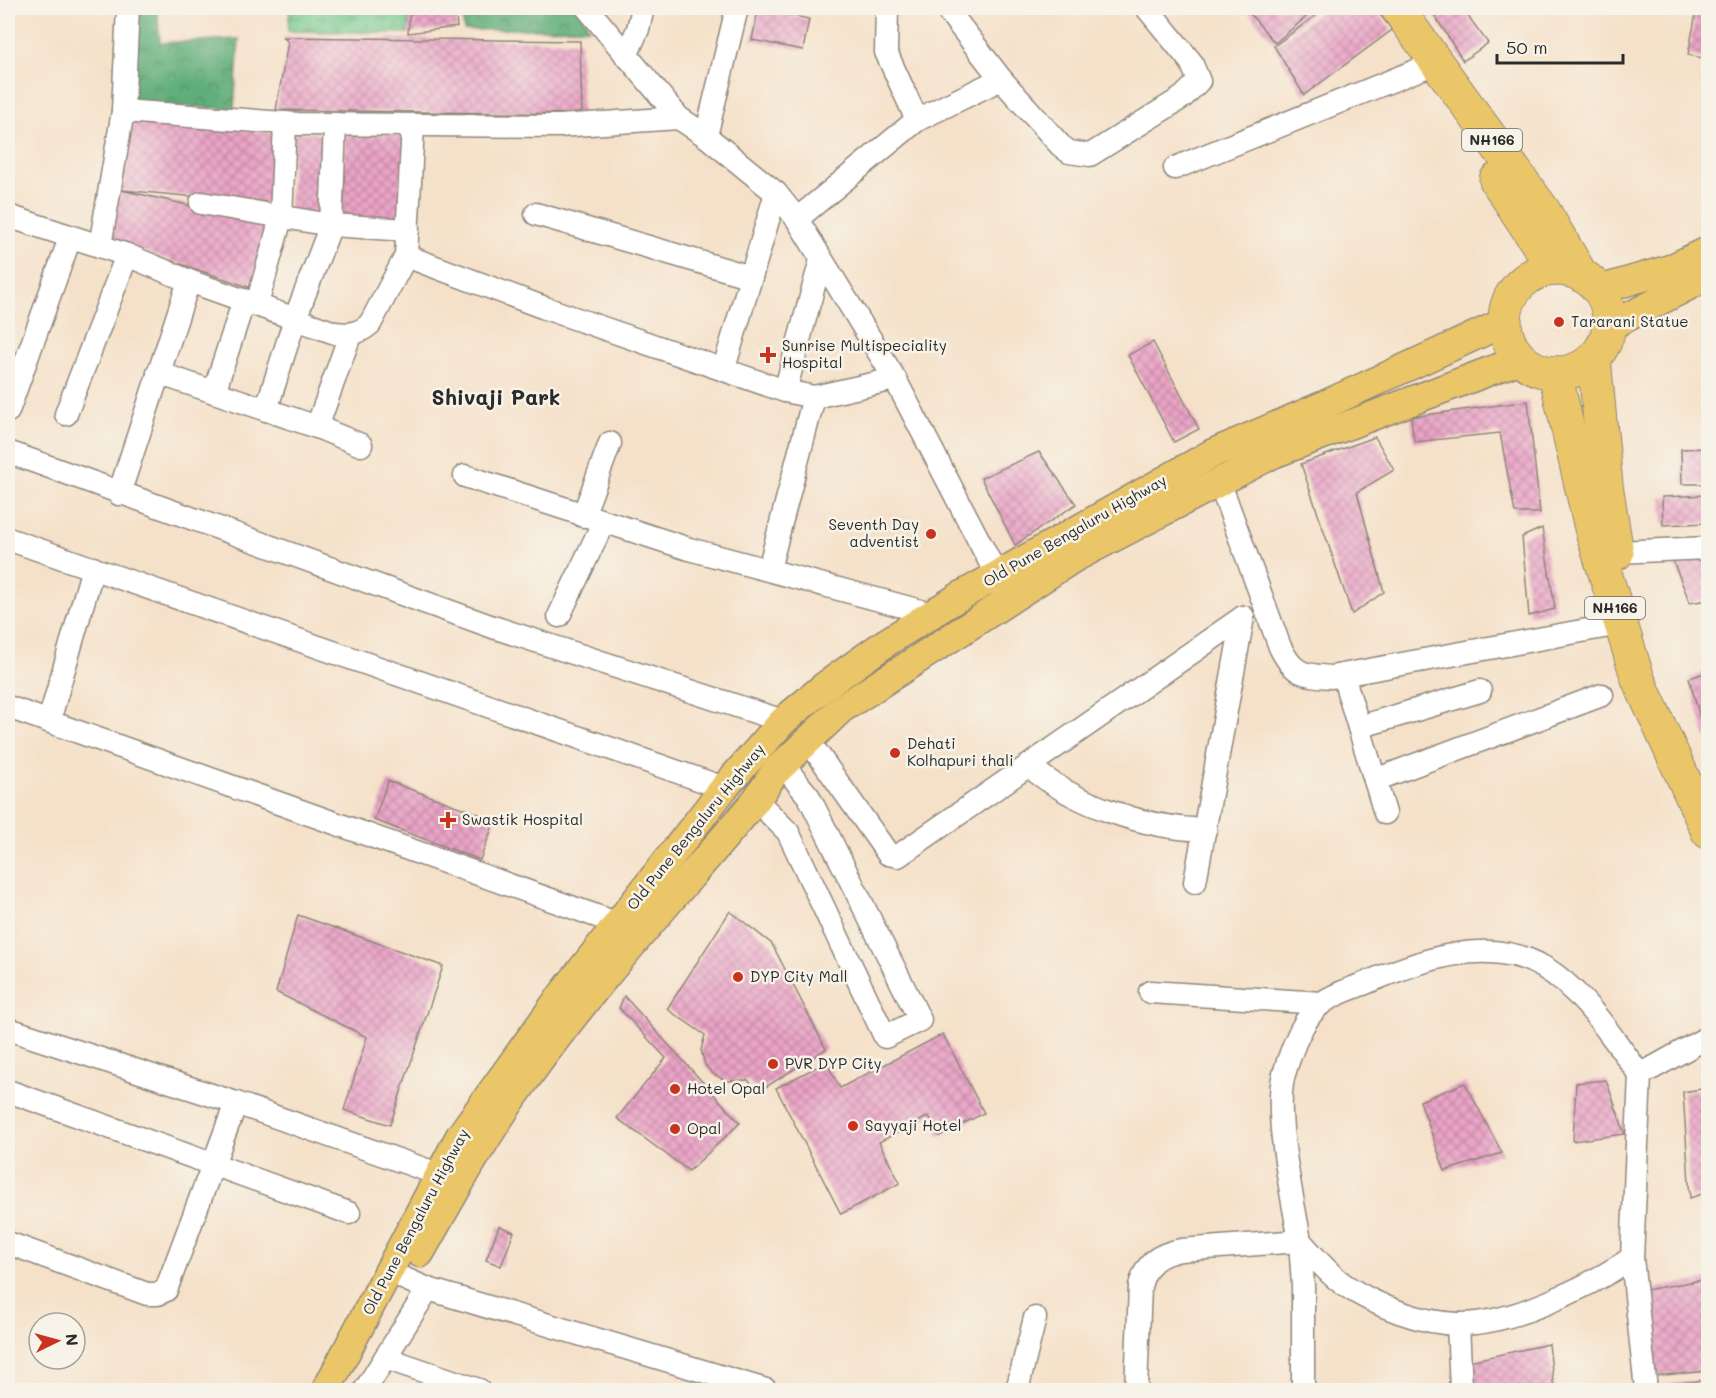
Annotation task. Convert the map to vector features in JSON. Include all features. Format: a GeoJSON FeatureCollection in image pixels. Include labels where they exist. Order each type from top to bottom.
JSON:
{"type":"FeatureCollection","features":[{"type":"Feature","properties":{"kind":"highway","name":"NH166"},"geometry":{"type":"LineString","coordinates":[[1380,8],[1578,278],[1608,314],[1608,327]]}},
{"type":"Feature","properties":{"kind":"highway","name":"NH166"},"geometry":{"type":"LineString","coordinates":[[1397,8],[1544,212],[1578,278]]}},
{"type":"Feature","properties":{"kind":"highway"},"geometry":{"type":"LineString","coordinates":[[1578,278],[1541,271],[1521,283],[1510,300],[1505,322],[1513,348],[1521,359],[1532,366],[1555,373],[1569,372],[1594,358],[1604,344],[1608,327]]}},
{"type":"Feature","properties":{"kind":"highway","name":"NH166"},"geometry":{"type":"LineString","coordinates":[[1594,358],[1606,485],[1617,552],[1638,635],[1688,762],[1708,803]]}},
{"type":"Feature","properties":{"kind":"highway","name":"NH166"},"geometry":{"type":"LineString","coordinates":[[1555,373],[1583,500],[1638,679],[1708,832]]}},
{"type":"Feature","properties":{"kind":"main road"},"geometry":{"type":"LineString","coordinates":[[1578,278],[1670,269],[1708,251]]}},
{"type":"Feature","properties":{"kind":"main road"},"geometry":{"type":"LineString","coordinates":[[1608,327],[1708,276]]}},
{"type":"Feature","properties":{"kind":"main road","name":"Old Pune Bengaluru Highway"},"geometry":{"type":"LineString","coordinates":[[450,1177],[576,1014],[756,800],[765,784],[841,709],[1003,587],[1213,453],[1505,322]]}},
{"type":"Feature","properties":{"kind":"main road","name":"Old Pune Bengaluru Highway"},"geometry":{"type":"LineString","coordinates":[[345,1390],[405,1282],[450,1177],[460,1136],[558,1000],[724,788],[783,721],[825,686],[932,614],[1074,558],[1219,481],[1283,450],[1521,359]]}},
{"type":"Feature","properties":{"kind":"main road","name":"Old Pune Bengaluru Highway"},"geometry":{"type":"LineString","coordinates":[[326,1390],[405,1282]]}},
{"type":"Feature","properties":{"kind":"street"},"geometry":{"type":"LineString","coordinates":[[100,246],[123,111],[128,8]]}},
{"type":"Feature","properties":{"kind":"street"},"geometry":{"type":"LineString","coordinates":[[587,8],[679,118],[706,136],[776,193],[797,219],[895,379],[1003,587]]}},
{"type":"Feature","properties":{"kind":"street"},"geometry":{"type":"LineString","coordinates":[[626,56],[638,29],[643,8]]}},
{"type":"Feature","properties":{"kind":"street"},"geometry":{"type":"LineString","coordinates":[[706,136],[737,8]]}},
{"type":"Feature","properties":{"kind":"street"},"geometry":{"type":"LineString","coordinates":[[886,8],[886,52],[917,120]]}},
{"type":"Feature","properties":{"kind":"street"},"geometry":{"type":"LineString","coordinates":[[946,8],[1001,79],[1060,145],[1069,152],[1090,154],[1183,97],[1198,81],[1191,62],[1147,8]]}},
{"type":"Feature","properties":{"kind":"street"},"geometry":{"type":"LineString","coordinates":[[1175,168],[1423,68]]}},
{"type":"Feature","properties":{"kind":"street"},"geometry":{"type":"LineString","coordinates":[[797,219],[917,120],[1001,79]]}},
{"type":"Feature","properties":{"kind":"street"},"geometry":{"type":"LineString","coordinates":[[123,111],[285,123],[413,125],[559,126],[679,118]]}},
{"type":"Feature","properties":{"kind":"street"},"geometry":{"type":"LineString","coordinates":[[214,392],[281,216],[285,123]]}},
{"type":"Feature","properties":{"kind":"street"},"geometry":{"type":"LineString","coordinates":[[267,410],[295,319],[331,225],[335,124]]}},
{"type":"Feature","properties":{"kind":"street"},"geometry":{"type":"LineString","coordinates":[[8,216],[127,255],[189,281],[335,333],[350,335],[362,331],[370,324],[406,256],[413,125]]}},
{"type":"Feature","properties":{"kind":"street"},"geometry":{"type":"LineString","coordinates":[[724,368],[776,193]]}},
{"type":"Feature","properties":{"kind":"street"},"geometry":{"type":"LineString","coordinates":[[201,203],[331,225],[408,230]]}},
{"type":"Feature","properties":{"kind":"street"},"geometry":{"type":"LineString","coordinates":[[536,214],[751,277]]}},
{"type":"Feature","properties":{"kind":"street"},"geometry":{"type":"LineString","coordinates":[[8,411],[70,238]]}},
{"type":"Feature","properties":{"kind":"street"},"geometry":{"type":"LineString","coordinates":[[66,414],[127,255]]}},
{"type":"Feature","properties":{"kind":"street"},"geometry":{"type":"LineString","coordinates":[[406,256],[545,308],[785,391],[814,397],[895,379]]}},
{"type":"Feature","properties":{"kind":"street"},"geometry":{"type":"LineString","coordinates":[[785,391],[821,260]]}},
{"type":"Feature","properties":{"kind":"street"},"geometry":{"type":"LineString","coordinates":[[119,494],[189,281]]}},
{"type":"Feature","properties":{"kind":"street"},"geometry":{"type":"LineString","coordinates":[[317,427],[350,335]]}},
{"type":"Feature","properties":{"kind":"street"},"geometry":{"type":"LineString","coordinates":[[158,373],[317,427],[361,445]]}},
{"type":"Feature","properties":{"kind":"street"},"geometry":{"type":"LineString","coordinates":[[768,569],[814,397]]}},
{"type":"Feature","properties":{"kind":"street"},"geometry":{"type":"LineString","coordinates":[[559,616],[593,519],[610,442]]}},
{"type":"Feature","properties":{"kind":"street"},"geometry":{"type":"LineString","coordinates":[[8,452],[119,494],[493,627],[783,721]]}},
{"type":"Feature","properties":{"kind":"street"},"geometry":{"type":"LineString","coordinates":[[465,476],[689,549],[932,614]]}},
{"type":"Feature","properties":{"kind":"street"},"geometry":{"type":"LineString","coordinates":[[1219,481],[1287,663],[1298,672],[1311,676],[1343,675],[1620,624]]}},
{"type":"Feature","properties":{"kind":"street"},"geometry":{"type":"LineString","coordinates":[[8,539],[724,788]]}},
{"type":"Feature","properties":{"kind":"street"},"geometry":{"type":"LineString","coordinates":[[1617,552],[1708,548]]}},
{"type":"Feature","properties":{"kind":"street"},"geometry":{"type":"LineString","coordinates":[[49,721],[93,568]]}},
{"type":"Feature","properties":{"kind":"street"},"geometry":{"type":"LineString","coordinates":[[808,740],[888,854],[898,856],[1243,617],[1195,882]]}},
{"type":"Feature","properties":{"kind":"street"},"geometry":{"type":"LineString","coordinates":[[1343,675],[1385,813]]}},
{"type":"Feature","properties":{"kind":"street"},"geometry":{"type":"LineString","coordinates":[[1359,727],[1480,692]]}},
{"type":"Feature","properties":{"kind":"street"},"geometry":{"type":"LineString","coordinates":[[1375,780],[1602,695]]}},
{"type":"Feature","properties":{"kind":"street"},"geometry":{"type":"LineString","coordinates":[[8,707],[619,924]]}},
{"type":"Feature","properties":{"kind":"street"},"geometry":{"type":"LineString","coordinates":[[756,800],[788,832],[885,1037],[920,1020],[809,797],[783,765]]}},
{"type":"Feature","properties":{"kind":"street"},"geometry":{"type":"LineString","coordinates":[[1029,766],[1049,783],[1112,811],[1178,829],[1205,830]]}},
{"type":"Feature","properties":{"kind":"street"},"geometry":{"type":"LineString","coordinates":[[1150,992],[1322,1003],[1388,974],[1437,957],[1473,951],[1519,956],[1543,966],[1567,983],[1640,1075],[1632,1258],[1646,1390]]}},
{"type":"Feature","properties":{"kind":"street"},"geometry":{"type":"LineString","coordinates":[[1303,1390],[1303,1286],[1300,1241],[1281,1108],[1283,1077],[1294,1044],[1322,1003]]}},
{"type":"Feature","properties":{"kind":"street"},"geometry":{"type":"LineString","coordinates":[[8,1029],[236,1103],[450,1177]]}},
{"type":"Feature","properties":{"kind":"street"},"geometry":{"type":"LineString","coordinates":[[1640,1075],[1708,1037]]}},
{"type":"Feature","properties":{"kind":"street"},"geometry":{"type":"LineString","coordinates":[[8,1091],[349,1213]]}},
{"type":"Feature","properties":{"kind":"street"},"geometry":{"type":"LineString","coordinates":[[8,1243],[147,1294],[158,1294],[166,1290],[236,1103]]}},
{"type":"Feature","properties":{"kind":"street"},"geometry":{"type":"LineString","coordinates":[[1136,1390],[1140,1286],[1144,1272],[1152,1261],[1165,1253],[1300,1241],[1344,1285],[1377,1303],[1409,1315],[1458,1324],[1527,1310],[1605,1276],[1632,1258]]}},
{"type":"Feature","properties":{"kind":"street"},"geometry":{"type":"LineString","coordinates":[[312,1390],[352,1318],[380,1276],[766,1390]]}},
{"type":"Feature","properties":{"kind":"street"},"geometry":{"type":"LineString","coordinates":[[364,1390],[385,1358],[405,1282]]}},
{"type":"Feature","properties":{"kind":"street"},"geometry":{"type":"LineString","coordinates":[[1017,1390],[1035,1318]]}},
{"type":"Feature","properties":{"kind":"street"},"geometry":{"type":"LineString","coordinates":[[1458,1324],[1461,1390]]}},
{"type":"Feature","properties":{"kind":"street"},"geometry":{"type":"LineString","coordinates":[[385,1358],[479,1390]]}},
{"type":"Feature","properties":{"kind":"green space"},"geometry":{"type":"Polygon","coordinates":[[[137,8],[157,8],[160,43],[239,39],[234,109],[134,104],[137,8]]]}},
{"type":"Feature","properties":{"kind":"green space"},"geometry":{"type":"Polygon","coordinates":[[[290,8],[410,8],[408,33],[288,31],[290,8]]]}},
{"type":"Feature","properties":{"kind":"green space"},"geometry":{"type":"Polygon","coordinates":[[[462,8],[579,8],[589,28],[464,30],[462,8]]]}},
{"type":"Feature","properties":{"kind":"building"},"geometry":{"type":"Polygon","coordinates":[[[410,8],[455,8],[457,27],[408,33],[410,8]]]}},
{"type":"Feature","properties":{"kind":"building"},"geometry":{"type":"Polygon","coordinates":[[[1245,8],[1317,8],[1275,43],[1245,8]]]}},
{"type":"Feature","properties":{"kind":"building"},"geometry":{"type":"Polygon","coordinates":[[[1326,8],[1375,8],[1392,30],[1304,95],[1274,46],[1326,8]]]}},
{"type":"Feature","properties":{"kind":"building"},"geometry":{"type":"Polygon","coordinates":[[[1430,8],[1462,8],[1488,43],[1463,61],[1430,8]]]}},
{"type":"Feature","properties":{"kind":"building"},"geometry":{"type":"Polygon","coordinates":[[[1697,8],[1708,8],[1708,59],[1688,55],[1697,8]]]}},
{"type":"Feature","properties":{"kind":"building"},"geometry":{"type":"Polygon","coordinates":[[[758,9],[809,19],[803,50],[752,40],[758,9]]]}},
{"type":"Feature","properties":{"kind":"building"},"geometry":{"type":"Polygon","coordinates":[[[283,37],[580,41],[582,114],[276,110],[288,42],[283,37]]]}},
{"type":"Feature","properties":{"kind":"building"},"geometry":{"type":"Polygon","coordinates":[[[132,119],[277,133],[273,204],[121,190],[269,223],[251,288],[111,240],[132,119]]]}},
{"type":"Feature","properties":{"kind":"building"},"geometry":{"type":"Polygon","coordinates":[[[294,132],[326,134],[322,214],[289,212],[294,132]]]}},
{"type":"Feature","properties":{"kind":"building"},"geometry":{"type":"Polygon","coordinates":[[[345,133],[405,135],[401,220],[340,219],[345,133]]]}},
{"type":"Feature","properties":{"kind":"building"},"geometry":{"type":"Polygon","coordinates":[[[1153,342],[1199,429],[1174,442],[1128,355],[1153,342]]]}},
{"type":"Feature","properties":{"kind":"building"},"geometry":{"type":"Polygon","coordinates":[[[1528,401],[1540,513],[1515,513],[1500,433],[1414,442],[1411,417],[1528,401]]]}},
{"type":"Feature","properties":{"kind":"building"},"geometry":{"type":"Polygon","coordinates":[[[1375,437],[1394,470],[1357,492],[1384,592],[1352,614],[1301,464],[1375,437]]]}},
{"type":"Feature","properties":{"kind":"building"},"geometry":{"type":"Polygon","coordinates":[[[1708,448],[1708,484],[1682,484],[1681,449],[1708,448]]]}},
{"type":"Feature","properties":{"kind":"building"},"geometry":{"type":"Polygon","coordinates":[[[1039,452],[1076,504],[1015,545],[981,478],[1039,452]]]}},
{"type":"Feature","properties":{"kind":"building"},"geometry":{"type":"Polygon","coordinates":[[[1708,495],[1708,523],[1663,525],[1662,497],[1708,495]]]}},
{"type":"Feature","properties":{"kind":"building"},"geometry":{"type":"Polygon","coordinates":[[[1542,528],[1555,609],[1529,616],[1522,537],[1542,528]]]}},
{"type":"Feature","properties":{"kind":"building"},"geometry":{"type":"Polygon","coordinates":[[[1702,551],[1708,566],[1708,600],[1690,603],[1673,561],[1702,551]]]}},
{"type":"Feature","properties":{"kind":"building"},"geometry":{"type":"Polygon","coordinates":[[[1708,672],[1708,738],[1706,739],[1689,678],[1708,672]]]}},
{"type":"Feature","properties":{"kind":"building"},"geometry":{"type":"Polygon","coordinates":[[[388,781],[495,820],[480,860],[374,820],[388,781]]]}},
{"type":"Feature","properties":{"kind":"building","name":"DYP City Mall"},"geometry":{"type":"Polygon","coordinates":[[[730,911],[772,944],[826,1049],[758,1092],[748,1080],[727,1081],[713,1074],[705,1065],[701,1050],[705,1035],[667,1009],[730,911]]]}},
{"type":"Feature","properties":{"kind":"building"},"geometry":{"type":"Polygon","coordinates":[[[298,915],[443,966],[390,1125],[344,1110],[367,1037],[276,992],[298,915]]]}},
{"type":"Feature","properties":{"kind":"building","name":"Hotel Opal"},"geometry":{"type":"Polygon","coordinates":[[[624,996],[740,1123],[689,1171],[617,1118],[666,1058],[619,1008],[624,996]]]}},
{"type":"Feature","properties":{"kind":"building","name":"Sayyaji Hotel"},"geometry":{"type":"Polygon","coordinates":[[[943,1034],[984,1113],[939,1136],[929,1116],[879,1142],[900,1183],[841,1214],[776,1088],[826,1062],[840,1088],[943,1034]]]}},
{"type":"Feature","properties":{"kind":"building"},"geometry":{"type":"Polygon","coordinates":[[[1606,1080],[1625,1134],[1573,1141],[1576,1083],[1606,1080]]]}},
{"type":"Feature","properties":{"kind":"building"},"geometry":{"type":"Polygon","coordinates":[[[1465,1083],[1502,1153],[1445,1171],[1420,1101],[1465,1083]]]}},
{"type":"Feature","properties":{"kind":"building"},"geometry":{"type":"Polygon","coordinates":[[[1708,1088],[1708,1192],[1690,1198],[1683,1092],[1708,1088]]]}},
{"type":"Feature","properties":{"kind":"building"},"geometry":{"type":"Polygon","coordinates":[[[499,1226],[514,1232],[501,1266],[486,1260],[499,1226]]]}},
{"type":"Feature","properties":{"kind":"building"},"geometry":{"type":"Polygon","coordinates":[[[1708,1279],[1708,1371],[1654,1376],[1645,1290],[1708,1279]]]}},
{"type":"Feature","properties":{"kind":"building"},"geometry":{"type":"Polygon","coordinates":[[[1549,1344],[1554,1390],[1470,1390],[1469,1361],[1549,1344]]]}},
{"type":"Feature","properties":{"kind":"building"},"geometry":{"type":"Polygon","coordinates":[[[1707,1380],[1708,1390],[1663,1390],[1662,1385],[1707,1380]]]}},
{"type":"Feature","properties":{"kind":"place","name":"Tararani Statue"},"geometry":{"type":"Point","coordinates":[1559,322]}},
{"type":"Feature","properties":{"kind":"place","name":"Sunrise Multispeciality Hospital"},"geometry":{"type":"Point","coordinates":[768,355]}},
{"type":"Feature","properties":{"kind":"place","name":"Seventh Day adventist"},"geometry":{"type":"Point","coordinates":[931,534]}},
{"type":"Feature","properties":{"kind":"place","name":"Dehati Kolhapuri thali"},"geometry":{"type":"Point","coordinates":[895,753]}},
{"type":"Feature","properties":{"kind":"place","name":"Swastik Hospital"},"geometry":{"type":"Point","coordinates":[448,820]}},
{"type":"Feature","properties":{"kind":"place","name":"DYP City Mall"},"geometry":{"type":"Point","coordinates":[738,977]}},
{"type":"Feature","properties":{"kind":"place","name":"PVR DYP City"},"geometry":{"type":"Point","coordinates":[773,1064]}},
{"type":"Feature","properties":{"kind":"place","name":"Hotel Opal"},"geometry":{"type":"Point","coordinates":[675,1089]}},
{"type":"Feature","properties":{"kind":"place","name":"Sayyaji Hotel"},"geometry":{"type":"Point","coordinates":[853,1126]}},
{"type":"Feature","properties":{"kind":"place","name":"Opal"},"geometry":{"type":"Point","coordinates":[675,1129]}},
{"type":"Feature","properties":{"kind":"district","name":"Shivaji Park"},"geometry":{"type":"Point","coordinates":[496,398]}}]}
